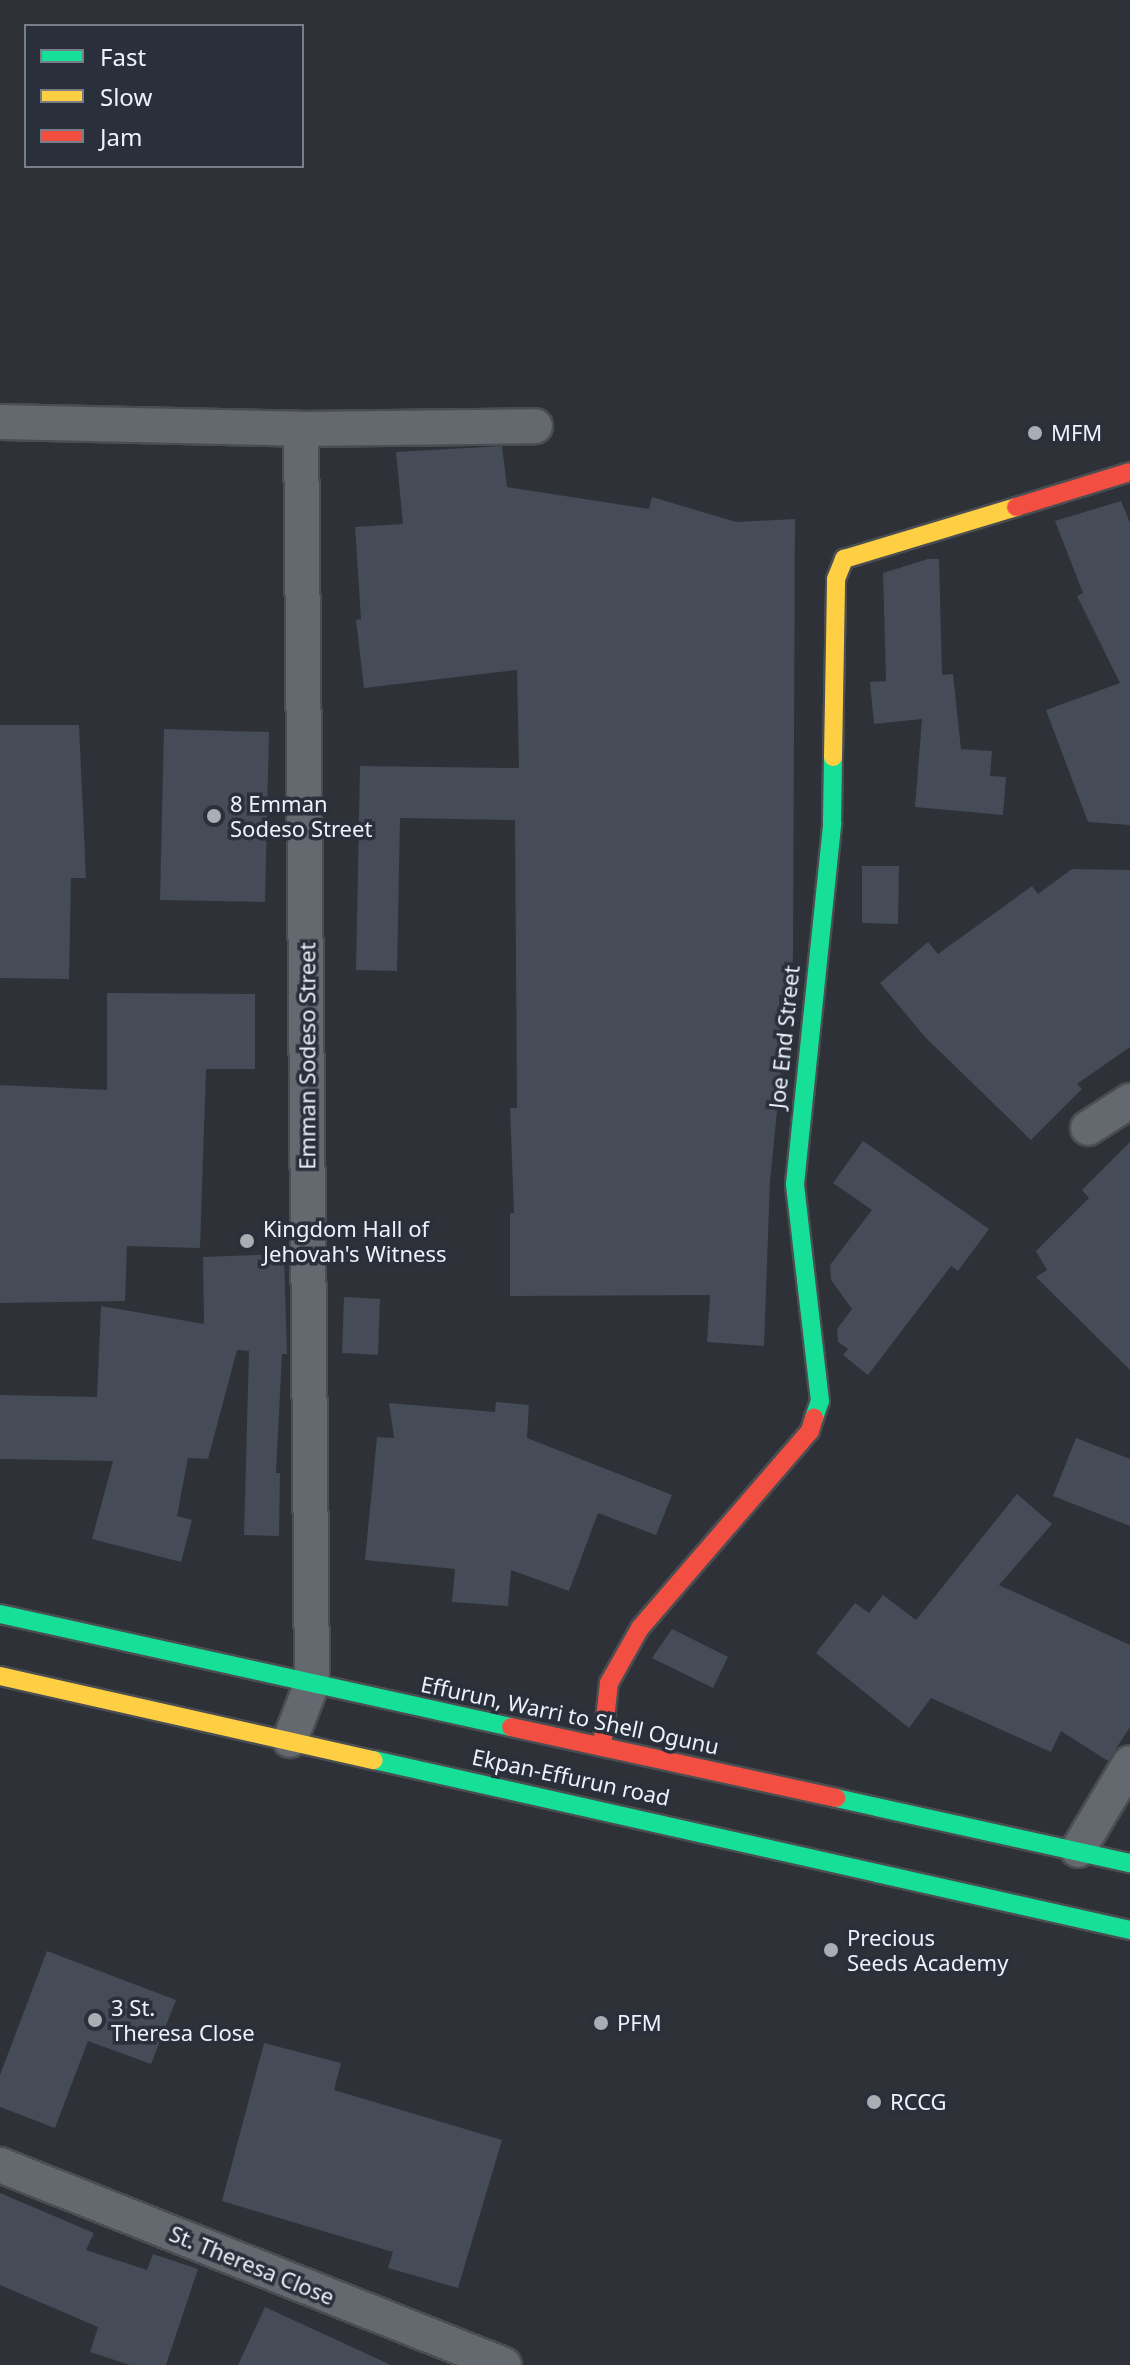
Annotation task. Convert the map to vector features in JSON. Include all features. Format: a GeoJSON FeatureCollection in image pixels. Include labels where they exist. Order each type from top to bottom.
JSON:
{"type":"FeatureCollection","features":[{"type":"Feature","properties":{"kind":"main road","name":"Joe End Street"},"geometry":{"type":"LineString","coordinates":[[602,1747],[609,1683],[640,1628],[810,1431],[820,1401],[795,1184],[832,823],[836,579],[844,559],[1130,472]]}},
{"type":"Feature","properties":{"kind":"main road","name":"Effurun, Warri to Shell Ogunu"},"geometry":{"type":"LineString","coordinates":[[0,1614],[1130,1863]]}},
{"type":"Feature","properties":{"kind":"main road","name":"Ekpan-Effurun road"},"geometry":{"type":"LineString","coordinates":[[0,1676],[1130,1930]]}},
{"type":"Feature","properties":{"kind":"street"},"geometry":{"type":"LineString","coordinates":[[0,422],[301,429],[535,426]]}},
{"type":"Feature","properties":{"kind":"street","name":"Emman Sodeso Street"},"geometry":{"type":"LineString","coordinates":[[301,429],[312,1683]]}},
{"type":"Feature","properties":{"kind":"street"},"geometry":{"type":"LineString","coordinates":[[1088,1128],[1130,1101]]}},
{"type":"Feature","properties":{"kind":"street"},"geometry":{"type":"LineString","coordinates":[[290,1740],[312,1683]]}},
{"type":"Feature","properties":{"kind":"street"},"geometry":{"type":"LineString","coordinates":[[1078,1850],[1130,1763]]}},
{"type":"Feature","properties":{"kind":"street","name":"St. Theresa Close"},"geometry":{"type":"LineString","coordinates":[[0,2165],[504,2365]]}},
{"type":"Feature","properties":{"kind":"building"},"geometry":{"type":"Polygon","coordinates":[[[502,446],[507,487],[649,509],[652,497],[736,522],[795,519],[793,957],[789,995],[779,995],[781,1071],[770,1181],[764,1346],[707,1342],[710,1295],[510,1296],[510,1213],[514,1213],[510,1108],[517,1108],[515,820],[400,818],[397,971],[356,970],[360,766],[519,768],[517,670],[364,688],[356,620],[361,619],[355,527],[403,524],[396,452],[502,446]]]}},
{"type":"Feature","properties":{"kind":"building"},"geometry":{"type":"Polygon","coordinates":[[[1121,501],[1130,523],[1130,825],[1088,822],[1046,710],[1120,683],[1077,596],[1083,593],[1055,521],[1121,501]]]}},
{"type":"Feature","properties":{"kind":"building"},"geometry":{"type":"Polygon","coordinates":[[[928,559],[939,559],[942,675],[953,674],[961,749],[992,751],[990,776],[1006,777],[1003,815],[915,807],[922,719],[874,724],[870,682],[886,681],[883,573],[928,559]]]}},
{"type":"Feature","properties":{"kind":"building"},"geometry":{"type":"Polygon","coordinates":[[[0,725],[79,725],[86,878],[71,878],[69,979],[0,978],[0,725]]]}},
{"type":"Feature","properties":{"kind":"building","name":"8 Emman Sodeso Street"},"geometry":{"type":"Polygon","coordinates":[[[164,729],[269,732],[265,902],[160,900],[164,729]]]}},
{"type":"Feature","properties":{"kind":"building"},"geometry":{"type":"Polygon","coordinates":[[[862,866],[899,866],[898,924],[862,923],[862,866]]]}},
{"type":"Feature","properties":{"kind":"building"},"geometry":{"type":"Polygon","coordinates":[[[1072,869],[1130,870],[1130,1047],[1077,1084],[1082,1089],[1031,1140],[925,1037],[880,983],[928,942],[938,954],[1032,886],[1038,894],[1072,869]]]}},
{"type":"Feature","properties":{"kind":"building"},"geometry":{"type":"Polygon","coordinates":[[[107,993],[255,994],[255,1069],[206,1069],[200,1248],[127,1246],[125,1301],[0,1303],[0,1085],[107,1090],[107,993]]]}},
{"type":"Feature","properties":{"kind":"building"},"geometry":{"type":"Polygon","coordinates":[[[863,1141],[989,1229],[958,1271],[951,1266],[868,1375],[843,1355],[848,1349],[838,1342],[837,1329],[852,1309],[831,1280],[830,1265],[872,1210],[833,1183],[863,1141]]]}},
{"type":"Feature","properties":{"kind":"building"},"geometry":{"type":"Polygon","coordinates":[[[1130,1142],[1130,1370],[1036,1277],[1047,1270],[1036,1251],[1089,1198],[1082,1190],[1130,1142]]]}},
{"type":"Feature","properties":{"kind":"building"},"geometry":{"type":"Polygon","coordinates":[[[284,1254],[287,1354],[282,1354],[276,1473],[280,1473],[279,1536],[244,1535],[249,1351],[237,1350],[208,1459],[188,1458],[177,1516],[192,1520],[181,1562],[92,1539],[113,1461],[0,1459],[0,1395],[97,1397],[101,1306],[204,1324],[203,1257],[284,1254]]]}},
{"type":"Feature","properties":{"kind":"building"},"geometry":{"type":"Polygon","coordinates":[[[344,1297],[380,1299],[378,1355],[342,1353],[344,1297]]]}},
{"type":"Feature","properties":{"kind":"building"},"geometry":{"type":"Polygon","coordinates":[[[496,1402],[529,1405],[527,1438],[672,1495],[656,1535],[598,1513],[569,1591],[511,1570],[508,1606],[452,1602],[455,1569],[365,1560],[377,1437],[394,1438],[389,1403],[495,1412],[496,1402]]]}},
{"type":"Feature","properties":{"kind":"building"},"geometry":{"type":"Polygon","coordinates":[[[1076,1438],[1130,1459],[1130,1526],[1053,1496],[1076,1438]]]}},
{"type":"Feature","properties":{"kind":"building"},"geometry":{"type":"Polygon","coordinates":[[[1017,1494],[1052,1524],[999,1585],[1130,1645],[1130,1727],[1108,1761],[1061,1731],[1051,1752],[931,1698],[909,1728],[816,1653],[855,1603],[869,1613],[883,1595],[916,1620],[1017,1494]]]}},
{"type":"Feature","properties":{"kind":"building"},"geometry":{"type":"Polygon","coordinates":[[[672,1629],[728,1657],[713,1688],[652,1658],[672,1629]]]}},
{"type":"Feature","properties":{"kind":"building","name":"3 St. Theresa Close"},"geometry":{"type":"Polygon","coordinates":[[[47,1951],[176,2000],[151,2064],[88,2041],[55,2128],[0,2107],[0,2075],[47,1951]]]}},
{"type":"Feature","properties":{"kind":"building"},"geometry":{"type":"Polygon","coordinates":[[[264,2043],[341,2063],[334,2090],[502,2140],[458,2288],[388,2268],[393,2252],[222,2201],[264,2043]]]}},
{"type":"Feature","properties":{"kind":"building"},"geometry":{"type":"Polygon","coordinates":[[[0,2193],[94,2233],[86,2250],[147,2270],[153,2254],[198,2269],[166,2365],[130,2365],[90,2352],[98,2327],[0,2285],[0,2193]]]}},
{"type":"Feature","properties":{"kind":"building"},"geometry":{"type":"Polygon","coordinates":[[[265,2307],[391,2365],[238,2365],[265,2307]]]}},
{"type":"Feature","properties":{"kind":"traffic: fast"},"geometry":{"type":"LineString","coordinates":[[814,1418],[820,1401],[795,1184],[832,823],[833,757]]}},
{"type":"Feature","properties":{"kind":"traffic: fast"},"geometry":{"type":"LineString","coordinates":[[0,1614],[511,1727]]}},
{"type":"Feature","properties":{"kind":"traffic: fast"},"geometry":{"type":"LineString","coordinates":[[374,1760],[1130,1930]]}},
{"type":"Feature","properties":{"kind":"traffic: fast"},"geometry":{"type":"LineString","coordinates":[[836,1798],[1130,1863]]}},
{"type":"Feature","properties":{"kind":"traffic: slow"},"geometry":{"type":"LineString","coordinates":[[833,757],[836,579],[844,559],[1016,507]]}},
{"type":"Feature","properties":{"kind":"traffic: slow"},"geometry":{"type":"LineString","coordinates":[[0,1676],[374,1760]]}},
{"type":"Feature","properties":{"kind":"traffic: jam"},"geometry":{"type":"LineString","coordinates":[[1016,507],[1130,472]]}},
{"type":"Feature","properties":{"kind":"traffic: jam"},"geometry":{"type":"LineString","coordinates":[[602,1747],[609,1683],[640,1628],[810,1431],[814,1418]]}},
{"type":"Feature","properties":{"kind":"traffic: jam"},"geometry":{"type":"LineString","coordinates":[[511,1727],[836,1798]]}},
{"type":"Feature","properties":{"kind":"place","name":"MFM"},"geometry":{"type":"Point","coordinates":[1035,433]}},
{"type":"Feature","properties":{"kind":"place","name":"8 Emman Sodeso Street"},"geometry":{"type":"Point","coordinates":[214,816]}},
{"type":"Feature","properties":{"kind":"place","name":"Kingdom Hall of Jehovah's Witness"},"geometry":{"type":"Point","coordinates":[247,1241]}},
{"type":"Feature","properties":{"kind":"place","name":"Precious Seeds Academy"},"geometry":{"type":"Point","coordinates":[831,1950]}},
{"type":"Feature","properties":{"kind":"place","name":"3 St. Theresa Close"},"geometry":{"type":"Point","coordinates":[95,2020]}},
{"type":"Feature","properties":{"kind":"place","name":"PFM"},"geometry":{"type":"Point","coordinates":[601,2023]}},
{"type":"Feature","properties":{"kind":"place","name":"RCCG"},"geometry":{"type":"Point","coordinates":[874,2102]}}]}
